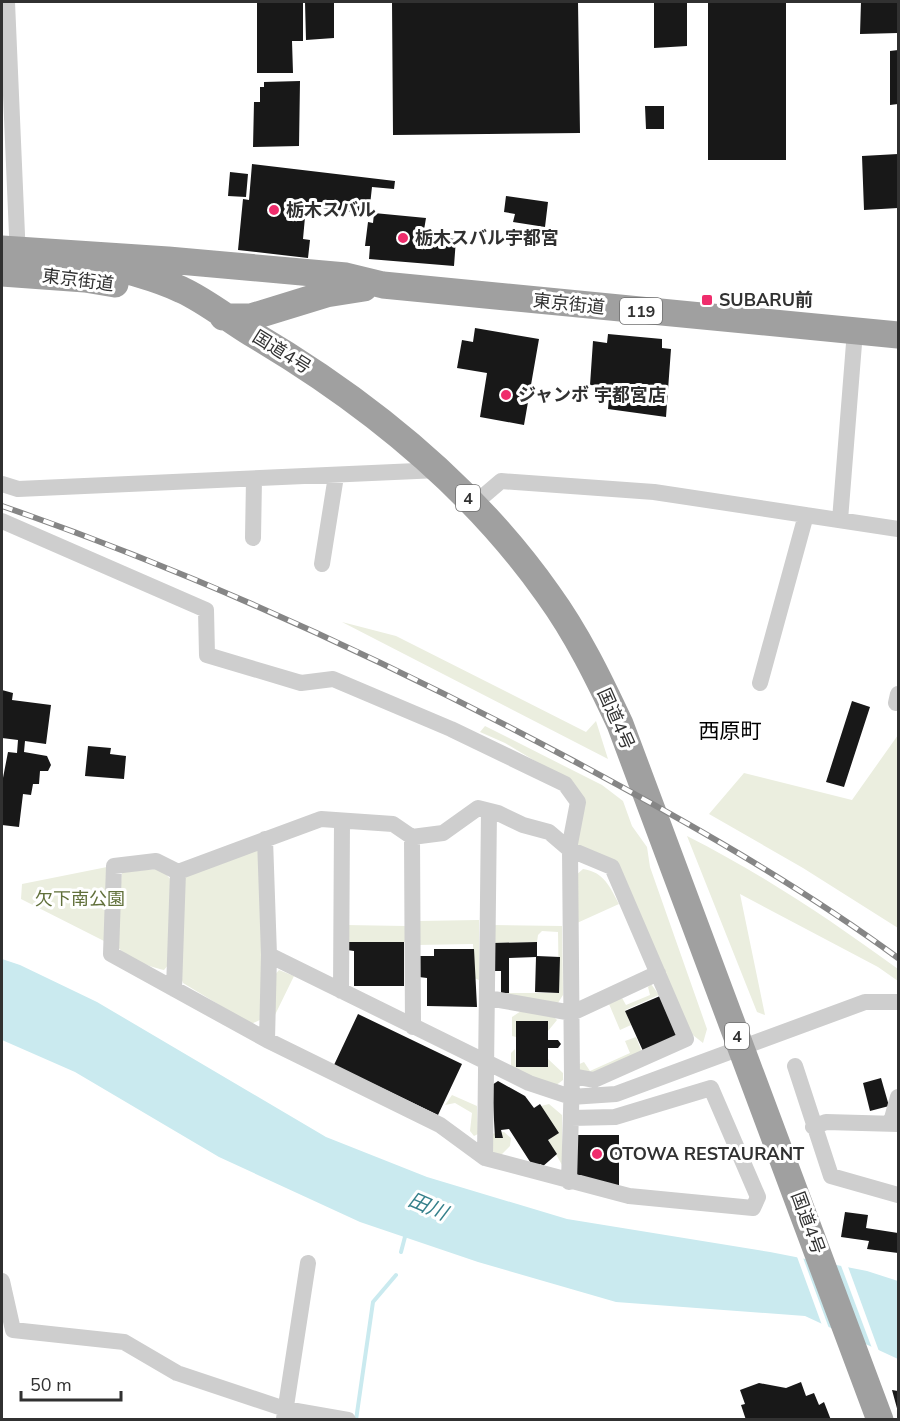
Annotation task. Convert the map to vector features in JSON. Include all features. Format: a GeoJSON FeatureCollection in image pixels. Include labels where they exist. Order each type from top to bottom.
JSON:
{"type":"FeatureCollection","features":[{"type":"Feature","properties":{"kind":"highway","name":"東京街道"},"geometry":{"type":"LineString","coordinates":[[9,261],[60,254],[168,260],[346,276],[383,285],[898,335]]}},
{"type":"Feature","properties":{"kind":"highway","name":"国道4号"},"geometry":{"type":"LineString","coordinates":[[60,254],[181,289],[289,355],[372,415],[439,470],[474,504],[537,579],[572,631],[606,694],[630,752],[880,1419]]}},
{"type":"Feature","properties":{"kind":"highway","name":"東京街道"},"geometry":{"type":"LineString","coordinates":[[168,260],[175,269],[186,273],[282,283],[320,296]]}},
{"type":"Feature","properties":{"kind":"highway","name":"東京街道"},"geometry":{"type":"LineString","coordinates":[[9,261],[124,286],[226,318],[251,317],[320,296],[383,285]]}},
{"type":"Feature","properties":{"kind":"highway"},"geometry":{"type":"LineString","coordinates":[[289,355],[286,342],[290,322],[301,307],[320,296]]}},
{"type":"Feature","properties":{"kind":"street"},"geometry":{"type":"LineString","coordinates":[[7,2],[9,261]]}},
{"type":"Feature","properties":{"kind":"street"},"geometry":{"type":"LineString","coordinates":[[840,520],[855,331]]}},
{"type":"Feature","properties":{"kind":"street"},"geometry":{"type":"LineString","coordinates":[[2,484],[18,489],[439,470]]}},
{"type":"Feature","properties":{"kind":"street"},"geometry":{"type":"LineString","coordinates":[[322,564],[336,476]]}},
{"type":"Feature","properties":{"kind":"street"},"geometry":{"type":"LineString","coordinates":[[253,538],[254,479]]}},
{"type":"Feature","properties":{"kind":"street"},"geometry":{"type":"LineString","coordinates":[[474,504],[501,482],[654,492],[898,529]]}},
{"type":"Feature","properties":{"kind":"street"},"geometry":{"type":"LineString","coordinates":[[760,683],[806,515]]}},
{"type":"Feature","properties":{"kind":"street"},"geometry":{"type":"LineString","coordinates":[[2,521],[206,610],[207,655],[301,683],[333,679],[451,729],[565,784],[578,802],[568,849],[572,1013],[572,1118],[569,1182]]}},
{"type":"Feature","properties":{"kind":"street"},"geometry":{"type":"LineString","coordinates":[[572,1076],[594,1080],[686,1040],[612,867],[568,849],[549,832],[478,808],[443,833],[412,837],[393,824],[321,819],[178,872],[156,861],[114,866],[111,954],[267,1040],[440,1125],[485,1158],[629,1196],[753,1208],[758,1197],[711,1088],[615,1117],[572,1118]]}},
{"type":"Feature","properties":{"kind":"street"},"geometry":{"type":"LineString","coordinates":[[485,1158],[484,1062],[488,998],[489,811]]}},
{"type":"Feature","properties":{"kind":"street"},"geometry":{"type":"LineString","coordinates":[[341,991],[342,821]]}},
{"type":"Feature","properties":{"kind":"street"},"geometry":{"type":"LineString","coordinates":[[412,837],[413,1027]]}},
{"type":"Feature","properties":{"kind":"street"},"geometry":{"type":"LineString","coordinates":[[266,839],[269,956],[267,1040]]}},
{"type":"Feature","properties":{"kind":"street"},"geometry":{"type":"LineString","coordinates":[[174,989],[178,872]]}},
{"type":"Feature","properties":{"kind":"street"},"geometry":{"type":"LineString","coordinates":[[269,956],[484,1062],[549,1092],[572,1097],[616,1094],[865,1002],[898,1002]]}},
{"type":"Feature","properties":{"kind":"street"},"geometry":{"type":"LineString","coordinates":[[488,998],[572,1013],[657,973]]}},
{"type":"Feature","properties":{"kind":"street"},"geometry":{"type":"LineString","coordinates":[[795,1066],[813,1127],[831,1176],[898,1195]]}},
{"type":"Feature","properties":{"kind":"street"},"geometry":{"type":"LineString","coordinates":[[813,1127],[826,1122],[895,1123],[898,1097]]}},
{"type":"Feature","properties":{"kind":"street"},"geometry":{"type":"LineString","coordinates":[[284,1414],[308,1263]]}},
{"type":"Feature","properties":{"kind":"street"},"geometry":{"type":"LineString","coordinates":[[2,1281],[13,1330],[124,1342],[177,1373],[284,1414],[348,1419]]}},
{"type":"Feature","properties":{"kind":"green space"},"geometry":{"type":"Polygon","coordinates":[[[342,622],[396,636],[586,732],[596,721],[608,759],[342,622]]]}},
{"type":"Feature","properties":{"kind":"green space"},"geometry":{"type":"Polygon","coordinates":[[[485,726],[602,785],[623,801],[632,826],[647,847],[650,867],[707,1029],[703,1043],[689,1032],[613,863],[574,846],[572,783],[505,743],[480,732],[485,726]]]}},
{"type":"Feature","properties":{"kind":"green space"},"geometry":{"type":"Polygon","coordinates":[[[898,735],[898,928],[803,868],[709,814],[744,773],[852,800],[898,735]]]}},
{"type":"Feature","properties":{"kind":"green space"},"geometry":{"type":"Polygon","coordinates":[[[687,836],[796,898],[847,933],[898,969],[898,981],[878,967],[740,894],[765,1015],[757,1012],[687,836]]]}},
{"type":"Feature","properties":{"kind":"green space"},"geometry":{"type":"Polygon","coordinates":[[[256,848],[262,852],[262,1019],[251,1024],[183,983],[180,975],[185,876],[256,848]]]}},
{"type":"Feature","properties":{"kind":"green space","name":"欠下南公園"},"geometry":{"type":"Polygon","coordinates":[[[107,867],[106,942],[21,899],[22,884],[107,867]]]}},
{"type":"Feature","properties":{"kind":"green space"},"geometry":{"type":"Polygon","coordinates":[[[156,869],[163,871],[172,881],[169,964],[164,970],[143,964],[130,957],[115,943],[122,872],[156,869]]]}},
{"type":"Feature","properties":{"kind":"green space"},"geometry":{"type":"Polygon","coordinates":[[[583,869],[601,877],[619,904],[577,923],[575,876],[583,869]]]}},
{"type":"Feature","properties":{"kind":"green space"},"geometry":{"type":"Polygon","coordinates":[[[479,920],[479,980],[474,978],[473,944],[417,945],[417,921],[479,920]]]}},
{"type":"Feature","properties":{"kind":"green space"},"geometry":{"type":"Polygon","coordinates":[[[345,925],[406,926],[406,942],[345,942],[345,925]]]}},
{"type":"Feature","properties":{"kind":"green space"},"geometry":{"type":"Polygon","coordinates":[[[491,925],[562,926],[563,995],[556,1006],[498,993],[559,993],[558,932],[542,931],[538,935],[537,942],[493,943],[491,925]]]}},
{"type":"Feature","properties":{"kind":"green space"},"geometry":{"type":"Polygon","coordinates":[[[279,970],[294,976],[273,1019],[274,976],[279,970]]]}},
{"type":"Feature","properties":{"kind":"green space"},"geometry":{"type":"Polygon","coordinates":[[[651,984],[659,995],[625,1010],[631,1025],[620,1030],[609,1004],[622,998],[626,1005],[650,995],[648,987],[651,984]]]}},
{"type":"Feature","properties":{"kind":"green space"},"geometry":{"type":"Polygon","coordinates":[[[521,1011],[554,1017],[557,1020],[548,1031],[548,1021],[517,1021],[516,1037],[512,1036],[512,1017],[521,1011]]]}},
{"type":"Feature","properties":{"kind":"green space"},"geometry":{"type":"Polygon","coordinates":[[[636,1037],[642,1052],[588,1076],[575,1066],[584,1062],[590,1071],[630,1053],[625,1041],[636,1037]]]}},
{"type":"Feature","properties":{"kind":"green space"},"geometry":{"type":"Polygon","coordinates":[[[515,1049],[516,1067],[548,1059],[563,1073],[563,1080],[555,1086],[511,1068],[511,1053],[515,1049]]]}},
{"type":"Feature","properties":{"kind":"green space"},"geometry":{"type":"Polygon","coordinates":[[[452,1095],[477,1106],[478,1134],[474,1136],[470,1131],[472,1113],[455,1103],[445,1105],[452,1095]]]}},
{"type":"Feature","properties":{"kind":"green space"},"geometry":{"type":"Polygon","coordinates":[[[549,1104],[562,1115],[562,1165],[548,1140],[558,1133],[541,1106],[549,1104]]]}},
{"type":"Feature","properties":{"kind":"green space"},"geometry":{"type":"Polygon","coordinates":[[[504,1132],[511,1138],[510,1146],[501,1155],[491,1155],[491,1134],[504,1132]]]}},
{"type":"Feature","properties":{"kind":"water","name":"田川"},"geometry":{"type":"Polygon","coordinates":[[[2,959],[20,965],[97,1002],[326,1137],[427,1177],[567,1219],[770,1252],[867,1271],[898,1281],[898,1359],[805,1316],[616,1302],[478,1262],[360,1222],[219,1157],[75,1072],[2,1040],[2,959]]]}},
{"type":"Feature","properties":{"kind":"pier"},"geometry":{"type":"Polygon","coordinates":[[[796,1254],[802,1255],[830,1331],[823,1328],[796,1254]]]}},
{"type":"Feature","properties":{"kind":"pier"},"geometry":{"type":"Polygon","coordinates":[[[840,1263],[847,1264],[880,1354],[873,1351],[840,1263]]]}},
{"type":"Feature","properties":{"kind":"building"},"geometry":{"type":"Polygon","coordinates":[[[257,2],[303,2],[303,41],[292,41],[293,73],[257,73],[257,2]]]}},
{"type":"Feature","properties":{"kind":"building"},"geometry":{"type":"Polygon","coordinates":[[[305,2],[334,2],[334,38],[306,40],[305,2]]]}},
{"type":"Feature","properties":{"kind":"building"},"geometry":{"type":"Polygon","coordinates":[[[392,2],[578,2],[580,133],[393,135],[392,2]]]}},
{"type":"Feature","properties":{"kind":"building"},"geometry":{"type":"Polygon","coordinates":[[[654,2],[687,2],[687,46],[654,48],[654,2]]]}},
{"type":"Feature","properties":{"kind":"building"},"geometry":{"type":"Polygon","coordinates":[[[708,2],[786,2],[786,160],[708,160],[708,2]]]}},
{"type":"Feature","properties":{"kind":"building"},"geometry":{"type":"Polygon","coordinates":[[[861,2],[898,2],[898,33],[860,34],[861,2]]]}},
{"type":"Feature","properties":{"kind":"building"},"geometry":{"type":"Polygon","coordinates":[[[898,50],[898,104],[890,105],[890,51],[898,50]]]}},
{"type":"Feature","properties":{"kind":"building"},"geometry":{"type":"Polygon","coordinates":[[[300,81],[299,146],[253,147],[254,102],[260,102],[260,87],[264,87],[264,82],[300,81]]]}},
{"type":"Feature","properties":{"kind":"building"},"geometry":{"type":"Polygon","coordinates":[[[645,106],[664,106],[664,129],[646,129],[645,106]]]}},
{"type":"Feature","properties":{"kind":"building"},"geometry":{"type":"Polygon","coordinates":[[[898,154],[898,208],[864,210],[862,156],[898,154]]]}},
{"type":"Feature","properties":{"kind":"building","name":"栃木スバル"},"geometry":{"type":"Polygon","coordinates":[[[252,164],[395,181],[394,189],[372,187],[369,214],[306,206],[303,239],[310,240],[308,258],[238,250],[243,199],[249,200],[252,164]]]}},
{"type":"Feature","properties":{"kind":"building"},"geometry":{"type":"Polygon","coordinates":[[[230,172],[248,174],[246,197],[228,196],[230,172]]]}},
{"type":"Feature","properties":{"kind":"building"},"geometry":{"type":"Polygon","coordinates":[[[506,196],[548,202],[545,227],[513,222],[515,214],[504,212],[506,196]]]}},
{"type":"Feature","properties":{"kind":"building","name":"栃木スバル宇都宮"},"geometry":{"type":"Polygon","coordinates":[[[374,213],[426,218],[423,236],[456,239],[454,266],[369,259],[370,246],[365,246],[368,222],[373,223],[374,213]]]}},
{"type":"Feature","properties":{"kind":"building","name":"ジャンボ 宇都宮店"},"geometry":{"type":"Polygon","coordinates":[[[475,328],[539,339],[524,425],[480,417],[487,373],[457,368],[462,340],[473,342],[475,328]]]}},
{"type":"Feature","properties":{"kind":"building"},"geometry":{"type":"Polygon","coordinates":[[[608,334],[662,339],[662,348],[671,349],[666,417],[608,409],[609,397],[603,397],[604,386],[590,385],[593,341],[607,343],[608,334]]]}},
{"type":"Feature","properties":{"kind":"building"},"geometry":{"type":"Polygon","coordinates":[[[2,690],[13,693],[12,700],[51,705],[46,744],[25,741],[24,752],[47,756],[51,765],[48,771],[40,771],[39,784],[33,784],[31,795],[23,794],[19,827],[2,825],[2,783],[8,752],[17,753],[18,740],[2,738],[2,690]]]}},
{"type":"Feature","properties":{"kind":"building"},"geometry":{"type":"Polygon","coordinates":[[[852,701],[870,707],[844,787],[826,782],[852,701]]]}},
{"type":"Feature","properties":{"kind":"building"},"geometry":{"type":"Polygon","coordinates":[[[88,746],[111,748],[110,754],[126,756],[124,779],[85,776],[88,746]]]}},
{"type":"Feature","properties":{"kind":"building"},"geometry":{"type":"Polygon","coordinates":[[[347,942],[404,942],[404,986],[354,986],[354,951],[347,950],[347,942]]]}},
{"type":"Feature","properties":{"kind":"building"},"geometry":{"type":"Polygon","coordinates":[[[537,942],[537,956],[560,957],[559,993],[535,992],[536,957],[509,958],[509,993],[501,993],[501,971],[493,971],[493,943],[537,942]]]}},
{"type":"Feature","properties":{"kind":"building"},"geometry":{"type":"Polygon","coordinates":[[[434,949],[474,949],[477,1007],[427,1006],[427,978],[419,977],[420,956],[434,956],[434,949]]]}},
{"type":"Feature","properties":{"kind":"building"},"geometry":{"type":"Polygon","coordinates":[[[660,996],[678,1036],[643,1051],[625,1011],[660,996]]]}},
{"type":"Feature","properties":{"kind":"building"},"geometry":{"type":"Polygon","coordinates":[[[358,1014],[462,1064],[438,1115],[334,1065],[358,1014]]]}},
{"type":"Feature","properties":{"kind":"building"},"geometry":{"type":"Polygon","coordinates":[[[516,1021],[548,1021],[548,1040],[558,1040],[561,1044],[558,1048],[548,1048],[548,1067],[516,1067],[516,1021]]]}},
{"type":"Feature","properties":{"kind":"building"},"geometry":{"type":"Polygon","coordinates":[[[881,1078],[889,1106],[870,1111],[863,1083],[881,1078]]]}},
{"type":"Feature","properties":{"kind":"building"},"geometry":{"type":"Polygon","coordinates":[[[498,1081],[525,1096],[534,1108],[540,1104],[559,1133],[548,1140],[557,1154],[542,1167],[541,1164],[534,1168],[509,1129],[501,1130],[503,1138],[495,1138],[492,1085],[498,1081]]]}},
{"type":"Feature","properties":{"kind":"building","name":"OTOWA RESTAURANT"},"geometry":{"type":"Polygon","coordinates":[[[576,1135],[619,1135],[619,1188],[576,1174],[576,1135]]]}},
{"type":"Feature","properties":{"kind":"building"},"geometry":{"type":"Polygon","coordinates":[[[845,1212],[868,1215],[866,1228],[898,1233],[898,1253],[867,1249],[869,1241],[841,1237],[845,1212]]]}},
{"type":"Feature","properties":{"kind":"building"},"geometry":{"type":"Polygon","coordinates":[[[801,1382],[806,1396],[814,1393],[819,1405],[824,1402],[831,1420],[746,1420],[741,1405],[745,1404],[740,1390],[759,1383],[786,1388],[801,1382]]]}},
{"type":"Feature","properties":{"kind":"building"},"geometry":{"type":"Polygon","coordinates":[[[892,1390],[898,1391],[898,1412],[892,1390]]]}},
{"type":"Feature","properties":{"kind":"waterway"},"geometry":{"type":"LineString","coordinates":[[401,1252],[406,1233]]}},
{"type":"Feature","properties":{"kind":"waterway"},"geometry":{"type":"LineString","coordinates":[[356,1420],[373,1302],[396,1275]]}},
{"type":"Feature","properties":{"kind":"railway"},"geometry":{"type":"LineString","coordinates":[[2,506],[148,560],[220,590],[432,688],[570,759],[696,829],[779,878],[898,958]]}},
{"type":"Feature","properties":{"kind":"place","name":"栃木スバル"},"geometry":{"type":"Point","coordinates":[274,210]}},
{"type":"Feature","properties":{"kind":"place","name":"栃木スバル宇都宮"},"geometry":{"type":"Point","coordinates":[403,238]}},
{"type":"Feature","properties":{"kind":"place","name":"SUBARU前"},"geometry":{"type":"Point","coordinates":[707,300]}},
{"type":"Feature","properties":{"kind":"place","name":"ジャンボ 宇都宮店"},"geometry":{"type":"Point","coordinates":[506,395]}},
{"type":"Feature","properties":{"kind":"place","name":"OTOWA RESTAURANT"},"geometry":{"type":"Point","coordinates":[597,1154]}},
{"type":"Feature","properties":{"kind":"district","name":"西原町"},"geometry":{"type":"Point","coordinates":[730,731]}}]}
